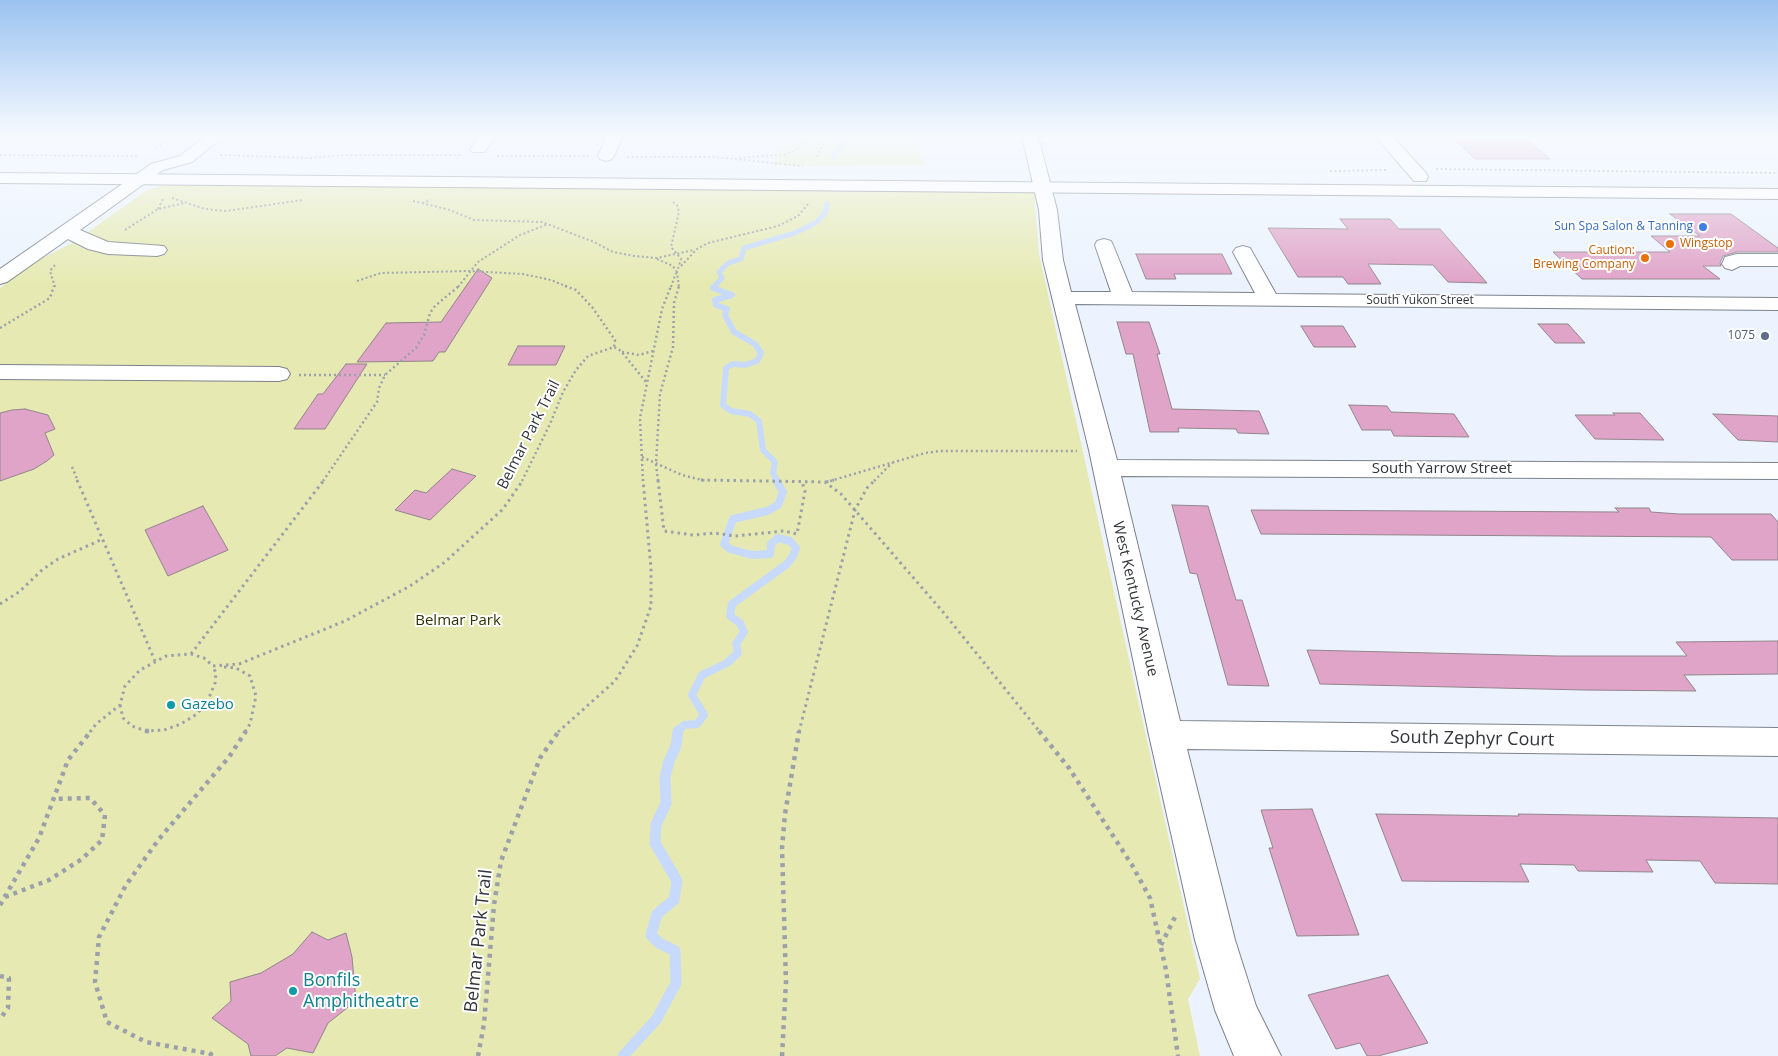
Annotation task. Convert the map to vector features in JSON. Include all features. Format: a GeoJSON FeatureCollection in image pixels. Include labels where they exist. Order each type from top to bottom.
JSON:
{"type":"FeatureCollection","features":[{"type":"Feature","properties":{"kind":"main road"},"geometry":{"type":"LineString","coordinates":[[0,278],[132,185]]}},
{"type":"Feature","properties":{"kind":"main road","name":"West Kentucky Avenue"},"geometry":{"type":"LineString","coordinates":[[1042,185],[1048,210],[1053,260],[1104,459],[1166,735],[1222,967],[1236,1010],[1249,1040],[1259,1056]]}},
{"type":"Feature","properties":{"kind":"main road"},"geometry":{"type":"LineString","coordinates":[[1227,185],[1519,192],[1778,194]]}},
{"type":"Feature","properties":{"kind":"main road"},"geometry":{"type":"LineString","coordinates":[[1519,192],[1633,185]]}},
{"type":"Feature","properties":{"kind":"main road"},"geometry":{"type":"LineString","coordinates":[[67,231],[95,245],[120,249],[157,250]]}},
{"type":"Feature","properties":{"kind":"main road"},"geometry":{"type":"LineString","coordinates":[[1104,245],[1124,299]]}},
{"type":"Feature","properties":{"kind":"main road"},"geometry":{"type":"LineString","coordinates":[[1243,252],[1269,300]]}},
{"type":"Feature","properties":{"kind":"main road"},"geometry":{"type":"LineString","coordinates":[[1732,264],[1732,261],[1737,260],[1778,260]]}},
{"type":"Feature","properties":{"kind":"main road","name":"South Yukon Street"},"geometry":{"type":"LineString","coordinates":[[1062,298],[1778,304]]}},
{"type":"Feature","properties":{"kind":"main road"},"geometry":{"type":"LineString","coordinates":[[0,372],[279,374]]}},
{"type":"Feature","properties":{"kind":"main road","name":"South Yarrow Street"},"geometry":{"type":"LineString","coordinates":[[1104,459],[1778,471]]}},
{"type":"Feature","properties":{"kind":"main road","name":"South Zephyr Court"},"geometry":{"type":"LineString","coordinates":[[1166,735],[1778,742]]}},
{"type":"Feature","properties":{"kind":"path"},"geometry":{"type":"LineString","coordinates":[[95,245],[136,225],[158,209],[163,202],[164,194]]}},
{"type":"Feature","properties":{"kind":"path"},"geometry":{"type":"LineString","coordinates":[[405,198],[450,210],[474,220],[528,220],[548,224],[594,242],[613,252],[657,258],[677,255],[721,239],[766,230],[790,222],[804,211],[808,204]]}},
{"type":"Feature","properties":{"kind":"path"},"geometry":{"type":"LineString","coordinates":[[158,209],[185,203],[213,210],[232,211],[306,200]]}},
{"type":"Feature","properties":{"kind":"path"},"geometry":{"type":"LineString","coordinates":[[671,200],[677,204],[679,212],[671,247],[681,259],[677,272]]}},
{"type":"Feature","properties":{"kind":"path"},"geometry":{"type":"LineString","coordinates":[[191,654],[339,460],[377,402],[379,388],[385,375],[416,348],[424,335],[430,313],[455,290],[478,262],[520,235],[548,224]]}},
{"type":"Feature","properties":{"kind":"path"},"geometry":{"type":"LineString","coordinates":[[677,272],[684,260],[696,249]]}},
{"type":"Feature","properties":{"kind":"path"},"geometry":{"type":"LineString","coordinates":[[657,258],[673,266],[677,272],[679,285],[674,303],[673,347],[660,394],[656,464],[664,531],[693,535],[714,533],[735,536],[784,532],[797,534],[805,491],[802,482]]}},
{"type":"Feature","properties":{"kind":"path"},"geometry":{"type":"LineString","coordinates":[[0,328],[50,298],[56,288],[50,271],[56,264]]}},
{"type":"Feature","properties":{"kind":"path"},"geometry":{"type":"LineString","coordinates":[[357,281],[381,273],[398,272],[523,274],[551,280],[576,290],[592,307],[615,340],[614,347],[628,354],[639,355],[653,351]]}},
{"type":"Feature","properties":{"kind":"path","name":"Belmar Park Trail"},"geometry":{"type":"LineString","coordinates":[[478,1056],[484,1024],[494,905],[501,861],[540,758],[561,727],[615,681],[637,646],[652,606],[640,418],[662,309],[677,272]]}},
{"type":"Feature","properties":{"kind":"path","name":"Belmar Park Trail"},"geometry":{"type":"LineString","coordinates":[[213,666],[239,664],[345,621],[410,586],[446,562],[503,509],[522,481],[550,424],[563,392],[576,370],[588,356],[614,347]]}},
{"type":"Feature","properties":{"kind":"path"},"geometry":{"type":"LineString","coordinates":[[621,351],[646,383]]}},
{"type":"Feature","properties":{"kind":"path"},"geometry":{"type":"LineString","coordinates":[[279,374],[385,375]]}},
{"type":"Feature","properties":{"kind":"path"},"geometry":{"type":"LineString","coordinates":[[641,456],[689,477],[707,481],[737,482],[825,482],[925,453],[940,451],[1048,452],[1104,459]]}},
{"type":"Feature","properties":{"kind":"path"},"geometry":{"type":"LineString","coordinates":[[782,1056],[786,982],[782,883],[785,814],[802,722],[855,510],[867,488],[892,463]]}},
{"type":"Feature","properties":{"kind":"path"},"geometry":{"type":"LineString","coordinates":[[72,467],[155,662]]}},
{"type":"Feature","properties":{"kind":"path"},"geometry":{"type":"LineString","coordinates":[[825,482],[841,494],[943,612],[1069,768],[1132,865],[1150,898],[1166,970],[1178,1056]]}},
{"type":"Feature","properties":{"kind":"path"},"geometry":{"type":"LineString","coordinates":[[0,604],[19,592],[42,570],[58,560],[103,539]]}},
{"type":"Feature","properties":{"kind":"path"},"geometry":{"type":"LineString","coordinates":[[191,654],[204,658],[213,666],[216,672],[208,700],[197,714],[181,724],[164,730],[146,731],[132,726],[123,718],[120,705],[125,686],[140,670],[166,656],[191,654]]}},
{"type":"Feature","properties":{"kind":"path"},"geometry":{"type":"LineString","coordinates":[[210,1056],[211,1054],[146,1042],[107,1022],[94,982],[99,937],[126,885],[159,839],[230,757],[250,724],[256,696],[250,676],[236,668],[213,666]]}},
{"type":"Feature","properties":{"kind":"path"},"geometry":{"type":"LineString","coordinates":[[0,905],[39,838],[68,760],[96,724],[120,705]]}},
{"type":"Feature","properties":{"kind":"path"},"geometry":{"type":"LineString","coordinates":[[5,897],[49,880],[82,859],[102,840],[105,815],[90,798],[54,799]]}},
{"type":"Feature","properties":{"kind":"path"},"geometry":{"type":"LineString","coordinates":[[0,976],[8,978],[8,1008],[0,1019]]}},
{"type":"Feature","properties":{"kind":"green space","name":"Belmar Park"},"geometry":{"type":"Polygon","coordinates":[[[164,185],[354,185],[1034,190],[1039,254],[1200,979],[1188,999],[1200,1056],[0,1056],[0,288],[35,262],[74,242],[147,190],[164,185]]]}},
{"type":"Feature","properties":{"kind":"building"},"geometry":{"type":"Polygon","coordinates":[[[1670,214],[1731,214],[1778,248],[1778,252],[1737,252],[1723,256],[1720,263],[1721,266],[1703,266],[1720,279],[1582,279],[1553,252],[1670,252],[1651,236],[1700,236],[1670,214]]]}},
{"type":"Feature","properties":{"kind":"building"},"geometry":{"type":"Polygon","coordinates":[[[1340,219],[1390,219],[1399,229],[1440,229],[1487,283],[1448,282],[1433,265],[1368,264],[1381,284],[1348,284],[1343,277],[1298,277],[1268,228],[1348,229],[1340,219]]]}},
{"type":"Feature","properties":{"kind":"building"},"geometry":{"type":"Polygon","coordinates":[[[1136,254],[1222,254],[1232,274],[1174,274],[1176,279],[1146,279],[1136,254]]]}},
{"type":"Feature","properties":{"kind":"building"},"geometry":{"type":"Polygon","coordinates":[[[478,269],[492,278],[445,352],[439,352],[433,361],[357,362],[386,323],[441,322],[478,269]]]}},
{"type":"Feature","properties":{"kind":"building"},"geometry":{"type":"Polygon","coordinates":[[[1117,322],[1149,322],[1160,354],[1157,354],[1172,409],[1259,411],[1269,434],[1238,433],[1236,429],[1178,428],[1179,432],[1150,432],[1133,354],[1126,354],[1117,322]]]}},
{"type":"Feature","properties":{"kind":"building"},"geometry":{"type":"Polygon","coordinates":[[[1538,324],[1568,324],[1585,343],[1555,343],[1538,324]]]}},
{"type":"Feature","properties":{"kind":"building"},"geometry":{"type":"Polygon","coordinates":[[[1301,326],[1343,326],[1356,347],[1314,347],[1301,326]]]}},
{"type":"Feature","properties":{"kind":"building"},"geometry":{"type":"Polygon","coordinates":[[[518,346],[565,346],[556,365],[508,365],[518,346]]]}},
{"type":"Feature","properties":{"kind":"building"},"geometry":{"type":"Polygon","coordinates":[[[346,364],[367,364],[325,429],[294,429],[318,394],[323,394],[346,364]]]}},
{"type":"Feature","properties":{"kind":"building"},"geometry":{"type":"Polygon","coordinates":[[[1349,405],[1387,406],[1391,412],[1454,414],[1469,437],[1394,436],[1391,430],[1362,430],[1349,405]]]}},
{"type":"Feature","properties":{"kind":"building"},"geometry":{"type":"Polygon","coordinates":[[[25,409],[48,415],[55,429],[45,433],[54,455],[34,469],[0,481],[0,413],[25,409]]]}},
{"type":"Feature","properties":{"kind":"building"},"geometry":{"type":"Polygon","coordinates":[[[1613,413],[1640,413],[1664,440],[1595,439],[1575,415],[1615,415],[1613,413]]]}},
{"type":"Feature","properties":{"kind":"building"},"geometry":{"type":"Polygon","coordinates":[[[1713,414],[1778,416],[1778,442],[1738,440],[1713,414]]]}},
{"type":"Feature","properties":{"kind":"building"},"geometry":{"type":"Polygon","coordinates":[[[452,469],[476,476],[430,520],[395,510],[415,490],[426,493],[452,469]]]}},
{"type":"Feature","properties":{"kind":"building"},"geometry":{"type":"Polygon","coordinates":[[[1172,505],[1208,506],[1236,600],[1242,600],[1269,686],[1228,685],[1197,574],[1190,573],[1172,505]]]}},
{"type":"Feature","properties":{"kind":"building"},"geometry":{"type":"Polygon","coordinates":[[[203,506],[228,550],[168,576],[145,530],[203,506]]]}},
{"type":"Feature","properties":{"kind":"building"},"geometry":{"type":"Polygon","coordinates":[[[1615,508],[1649,508],[1651,512],[1679,514],[1771,514],[1778,522],[1778,560],[1732,560],[1711,537],[1261,534],[1251,510],[1619,512],[1615,508]]]}},
{"type":"Feature","properties":{"kind":"building"},"geometry":{"type":"Polygon","coordinates":[[[1778,641],[1778,674],[1684,675],[1696,691],[1320,684],[1307,650],[1557,656],[1687,656],[1676,642],[1778,641]]]}},
{"type":"Feature","properties":{"kind":"building"},"geometry":{"type":"Polygon","coordinates":[[[1312,809],[1359,935],[1297,936],[1269,848],[1273,848],[1261,810],[1312,809]]]}},
{"type":"Feature","properties":{"kind":"building"},"geometry":{"type":"Polygon","coordinates":[[[1376,814],[1778,818],[1778,884],[1715,883],[1700,861],[1646,860],[1653,872],[1578,871],[1574,865],[1520,864],[1529,882],[1402,881],[1376,814]]]}},
{"type":"Feature","properties":{"kind":"building","name":"Bonfils Amphitheatre"},"geometry":{"type":"Polygon","coordinates":[[[312,932],[328,940],[346,933],[352,957],[356,1001],[328,1023],[313,1053],[287,1048],[275,1056],[251,1056],[248,1044],[212,1018],[231,1001],[230,982],[261,973],[293,954],[312,932]]]}},
{"type":"Feature","properties":{"kind":"building"},"geometry":{"type":"Polygon","coordinates":[[[1388,975],[1428,1043],[1378,1056],[1367,1056],[1360,1043],[1336,1049],[1308,995],[1388,975]]]}},
{"type":"Feature","properties":{"kind":"waterway"},"geometry":{"type":"LineString","coordinates":[[714,287],[722,278],[719,272],[728,263],[741,259],[744,248],[795,233],[817,222],[825,213],[827,204]]}},
{"type":"Feature","properties":{"kind":"waterway"},"geometry":{"type":"LineString","coordinates":[[714,287],[732,295],[715,300],[716,305],[727,309],[725,315],[734,332],[755,344],[761,353],[757,361],[745,365],[733,364],[726,368],[723,405],[731,411],[750,414],[759,421],[763,450],[775,462],[773,473],[777,481]]}},
{"type":"Feature","properties":{"kind":"waterway"},"geometry":{"type":"LineString","coordinates":[[678,731],[684,725],[697,724],[704,715],[692,695],[702,675],[727,663],[738,653],[736,644],[744,632],[740,623],[730,616],[732,604],[787,564],[793,556],[796,548],[790,541],[778,538],[771,544],[770,554],[752,555],[730,549],[724,544],[733,519],[767,511],[778,505],[783,492],[776,480]]}},
{"type":"Feature","properties":{"kind":"waterway"},"geometry":{"type":"LineString","coordinates":[[623,1056],[656,1020],[676,983],[675,951],[659,943],[651,935],[657,914],[674,900],[677,881],[655,843],[656,825],[666,803],[665,777],[669,761],[676,746],[678,731]]}},
{"type":"Feature","properties":{"kind":"place","name":"Sun Spa Salon & Tanning"},"geometry":{"type":"Point","coordinates":[1703,227]}},
{"type":"Feature","properties":{"kind":"place","name":"Wingstop"},"geometry":{"type":"Point","coordinates":[1670,244]}},
{"type":"Feature","properties":{"kind":"place","name":"Caution: Brewing Company"},"geometry":{"type":"Point","coordinates":[1645,258]}},
{"type":"Feature","properties":{"kind":"place","name":"1075"},"geometry":{"type":"Point","coordinates":[1765,336]}},
{"type":"Feature","properties":{"kind":"place","name":"Gazebo"},"geometry":{"type":"Point","coordinates":[171,705]}},
{"type":"Feature","properties":{"kind":"place","name":"Bonfils Amphitheatre"},"geometry":{"type":"Point","coordinates":[293,991]}}]}
